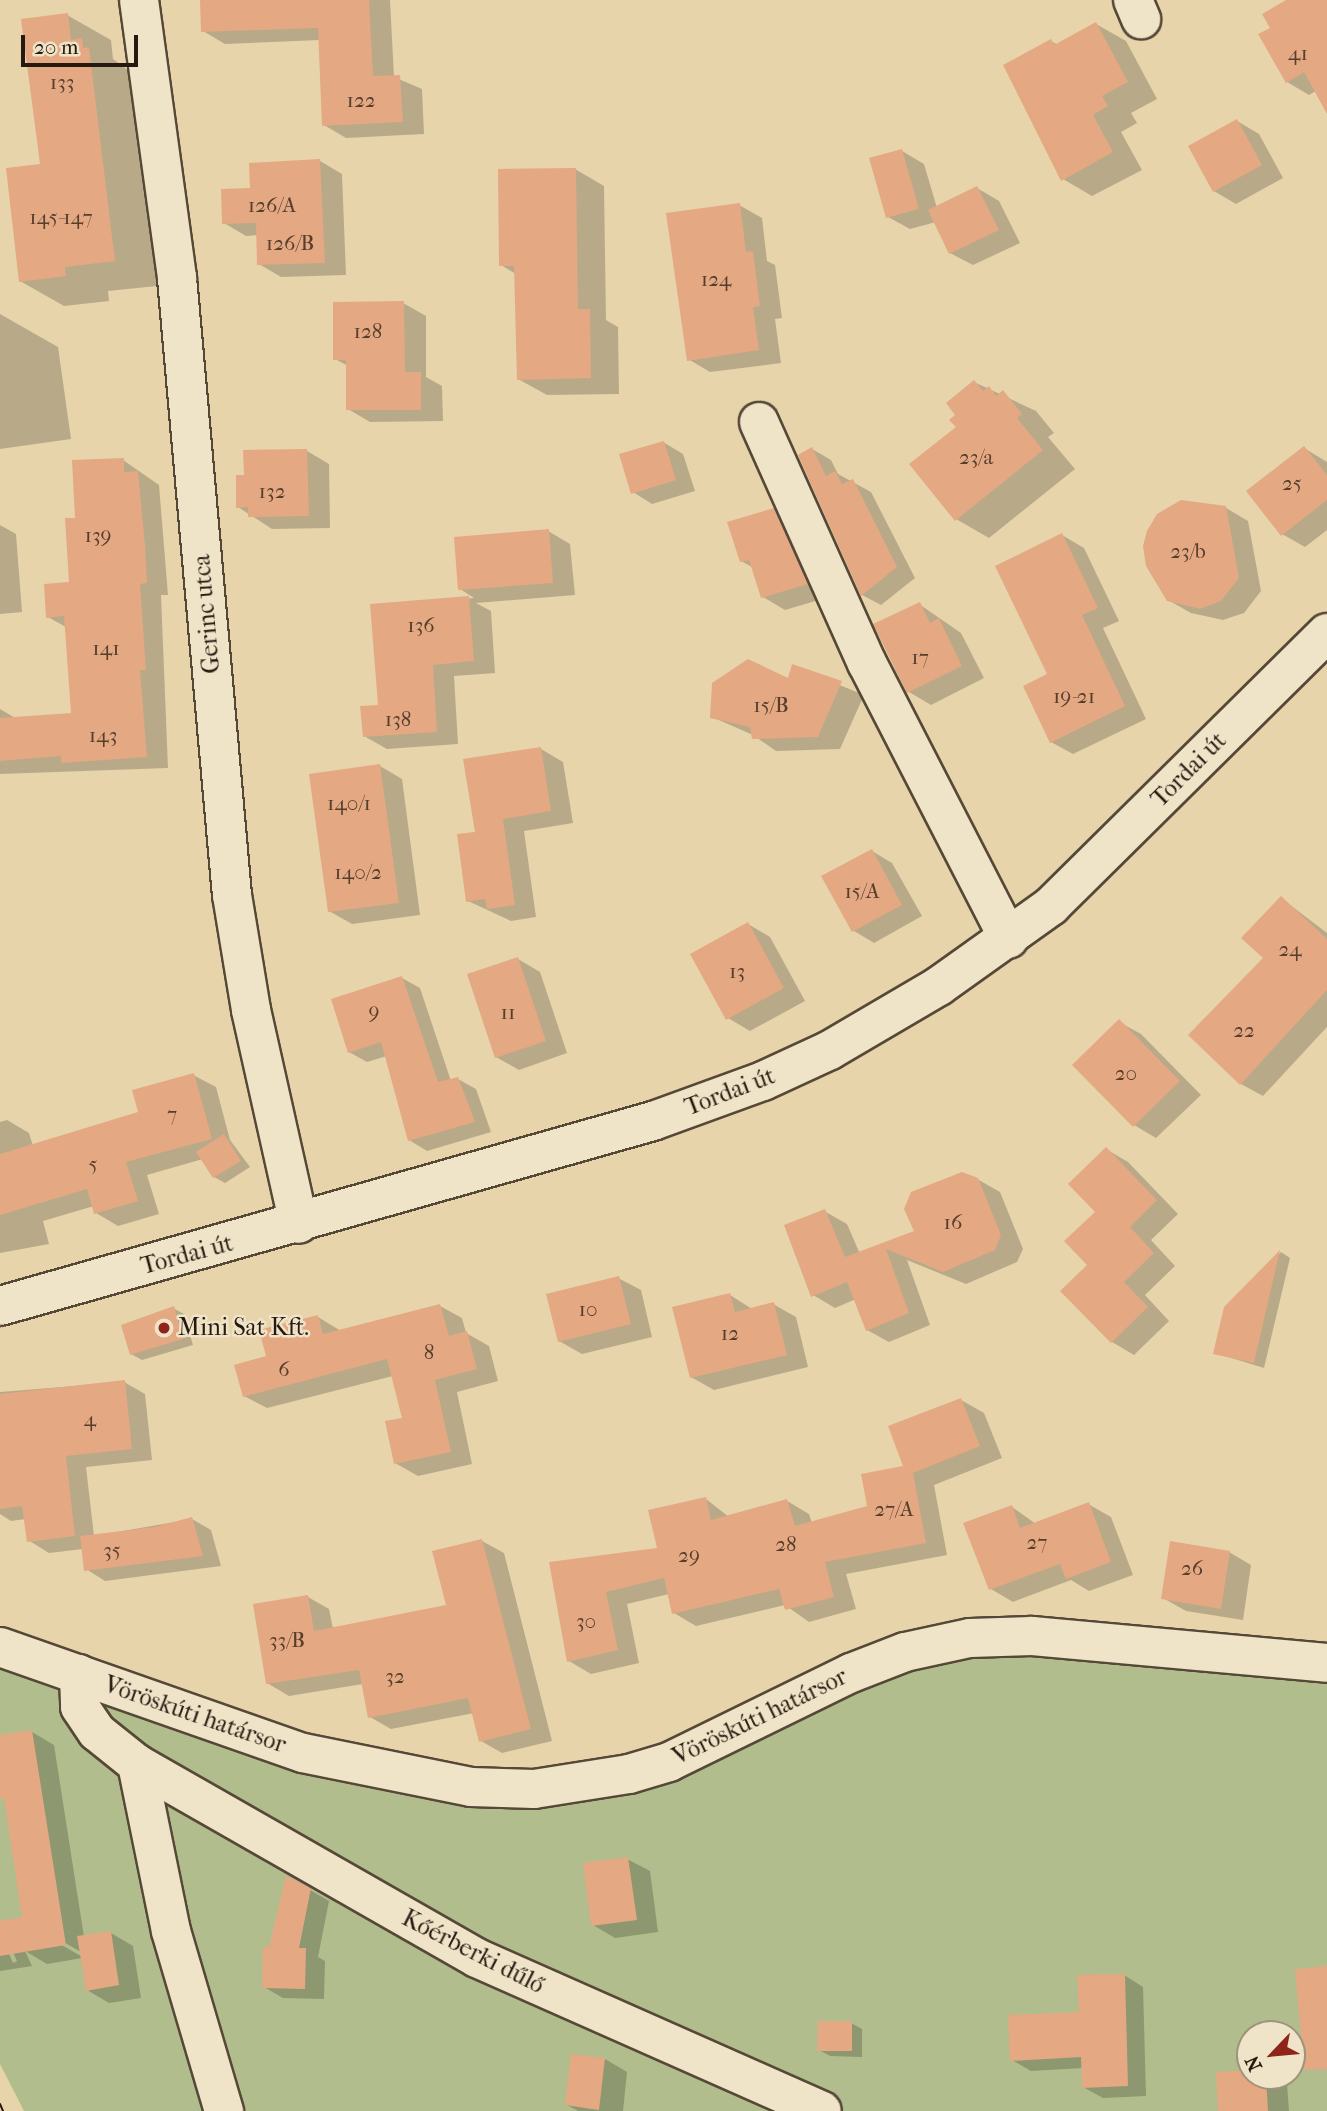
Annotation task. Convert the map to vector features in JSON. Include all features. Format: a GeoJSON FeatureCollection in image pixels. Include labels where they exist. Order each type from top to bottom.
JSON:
{"type":"FeatureCollection","features":[{"type":"Feature","properties":{"kind":"street","name":"Gerinc utca"},"geometry":{"type":"LineString","coordinates":[[139,0],[177,278],[232,895],[251,1010],[299,1224]]}},
{"type":"Feature","properties":{"kind":"street"},"geometry":{"type":"LineString","coordinates":[[760,422],[867,663],[1009,939]]}},
{"type":"Feature","properties":{"kind":"street","name":"Tordai út"},"geometry":{"type":"LineString","coordinates":[[0,1306],[299,1224],[653,1121],[763,1081],[830,1050],[1009,939],[1098,861],[1327,633]]}},
{"type":"Feature","properties":{"kind":"street","name":"Vöröskúti határsor"},"geometry":{"type":"LineString","coordinates":[[0,1647],[303,1753],[471,1787],[534,1789],[577,1785],[669,1762],[850,1673],[905,1652],[970,1638],[1031,1636],[1327,1663]]}},
{"type":"Feature","properties":{"kind":"street","name":"Kőérberki dűlő"},"geometry":{"type":"LineString","coordinates":[[79,1674],[80,1707],[97,1732],[137,1764],[477,1958],[822,2111]]}},
{"type":"Feature","properties":{"kind":"street"},"geometry":{"type":"LineString","coordinates":[[137,1764],[171,1931],[223,2111]]}},
{"type":"Feature","properties":{"kind":"green space"},"geometry":{"type":"Polygon","coordinates":[[[970,1638],[1327,1668],[1327,2111],[24,2111],[0,2064],[0,1647],[303,1753],[534,1789],[970,1638]]]}},
{"type":"Feature","properties":{"kind":"building"},"geometry":{"type":"Polygon","coordinates":[[[200,0],[369,0],[373,76],[400,75],[403,122],[322,126],[318,28],[201,32],[200,0]]]}},
{"type":"Feature","properties":{"kind":"building"},"geometry":{"type":"Polygon","coordinates":[[[1286,0],[1327,0],[1327,114],[1304,72],[1286,83],[1258,34],[1270,28],[1262,14],[1286,0]]]}},
{"type":"Feature","properties":{"kind":"building"},"geometry":{"type":"Polygon","coordinates":[[[68,13],[71,40],[82,38],[83,48],[89,47],[115,261],[65,267],[66,276],[19,282],[6,168],[40,164],[21,19],[68,13]]]}},
{"type":"Feature","properties":{"kind":"building"},"geometry":{"type":"Polygon","coordinates":[[[1096,22],[1128,82],[1102,96],[1108,106],[1093,115],[1113,152],[1061,181],[1003,65],[1051,39],[1054,45],[1096,22]]]}},
{"type":"Feature","properties":{"kind":"building"},"geometry":{"type":"Polygon","coordinates":[[[1237,119],[1262,165],[1213,192],[1188,146],[1237,119]]]}},
{"type":"Feature","properties":{"kind":"building"},"geometry":{"type":"Polygon","coordinates":[[[902,149],[919,209],[886,218],[869,158],[902,149]]]}},
{"type":"Feature","properties":{"kind":"building"},"geometry":{"type":"Polygon","coordinates":[[[320,159],[325,263],[257,265],[256,223],[222,224],[221,189],[250,188],[249,163],[320,159]]]}},
{"type":"Feature","properties":{"kind":"building"},"geometry":{"type":"Polygon","coordinates":[[[576,168],[578,309],[590,309],[591,378],[517,380],[514,266],[499,266],[498,169],[576,168]]]}},
{"type":"Feature","properties":{"kind":"building"},"geometry":{"type":"Polygon","coordinates":[[[977,186],[999,230],[949,254],[928,210],[977,186]]]}},
{"type":"Feature","properties":{"kind":"building"},"geometry":{"type":"Polygon","coordinates":[[[740,203],[746,252],[753,251],[760,306],[753,307],[759,350],[687,361],[666,213],[740,203]]]}},
{"type":"Feature","properties":{"kind":"building"},"geometry":{"type":"Polygon","coordinates":[[[404,301],[405,372],[421,372],[421,410],[346,410],[346,360],[333,360],[333,302],[404,301]]]}},
{"type":"Feature","properties":{"kind":"building"},"geometry":{"type":"Polygon","coordinates":[[[974,380],[983,391],[989,386],[996,396],[1003,390],[1022,414],[1017,418],[1043,450],[955,521],[909,464],[956,427],[949,420],[955,415],[946,403],[974,380]]]}},
{"type":"Feature","properties":{"kind":"building"},"geometry":{"type":"Polygon","coordinates":[[[664,441],[676,480],[631,494],[619,454],[664,441]]]}},
{"type":"Feature","properties":{"kind":"building"},"geometry":{"type":"Polygon","coordinates":[[[1304,446],[1327,475],[1327,500],[1281,536],[1246,491],[1304,446]]]}},
{"type":"Feature","properties":{"kind":"building"},"geometry":{"type":"Polygon","coordinates":[[[812,447],[826,476],[835,471],[842,484],[853,479],[897,567],[861,596],[798,455],[812,447]]]}},
{"type":"Feature","properties":{"kind":"building"},"geometry":{"type":"Polygon","coordinates":[[[307,449],[309,516],[248,517],[248,507],[236,508],[236,475],[244,475],[243,450],[307,449]]]}},
{"type":"Feature","properties":{"kind":"building"},"geometry":{"type":"Polygon","coordinates":[[[124,458],[124,472],[138,471],[145,545],[147,583],[140,584],[146,670],[140,670],[147,757],[61,763],[61,756],[0,761],[0,718],[71,713],[64,616],[46,618],[44,584],[69,582],[65,518],[75,518],[72,460],[124,458]]]}},
{"type":"Feature","properties":{"kind":"building"},"geometry":{"type":"Polygon","coordinates":[[[1181,500],[1226,506],[1239,578],[1221,601],[1200,609],[1167,601],[1146,566],[1143,546],[1147,531],[1157,514],[1181,500]]]}},
{"type":"Feature","properties":{"kind":"building"},"geometry":{"type":"Polygon","coordinates":[[[774,508],[808,584],[761,598],[749,560],[740,562],[727,522],[774,508]]]}},
{"type":"Feature","properties":{"kind":"building"},"geometry":{"type":"Polygon","coordinates":[[[549,529],[553,583],[458,590],[454,537],[549,529]]]}},
{"type":"Feature","properties":{"kind":"building"},"geometry":{"type":"Polygon","coordinates":[[[1062,533],[1098,608],[1082,615],[1125,706],[1050,743],[1023,686],[1047,674],[995,566],[1062,533]]]}},
{"type":"Feature","properties":{"kind":"building"},"geometry":{"type":"Polygon","coordinates":[[[469,596],[474,661],[433,665],[437,732],[363,737],[360,706],[378,705],[370,604],[469,596]]]}},
{"type":"Feature","properties":{"kind":"building"},"geometry":{"type":"Polygon","coordinates":[[[920,602],[930,623],[939,618],[962,666],[907,693],[873,624],[920,602]]]}},
{"type":"Feature","properties":{"kind":"building"},"geometry":{"type":"Polygon","coordinates":[[[748,659],[788,678],[792,664],[842,681],[818,737],[752,739],[750,727],[710,718],[712,683],[748,659]]]}},
{"type":"Feature","properties":{"kind":"building"},"geometry":{"type":"Polygon","coordinates":[[[541,747],[551,811],[503,819],[515,905],[487,909],[485,899],[466,902],[457,834],[475,832],[463,759],[541,747]]]}},
{"type":"Feature","properties":{"kind":"building"},"geometry":{"type":"Polygon","coordinates":[[[380,764],[399,903],[328,912],[309,774],[380,764]]]}},
{"type":"Feature","properties":{"kind":"building"},"geometry":{"type":"Polygon","coordinates":[[[872,849],[902,905],[852,932],[821,876],[872,849]]]}},
{"type":"Feature","properties":{"kind":"building"},"geometry":{"type":"Polygon","coordinates":[[[1281,896],[1327,939],[1327,990],[1240,1085],[1188,1035],[1263,958],[1241,938],[1281,896]]]}},
{"type":"Feature","properties":{"kind":"building"},"geometry":{"type":"Polygon","coordinates":[[[748,922],[784,988],[726,1020],[690,954],[748,922]]]}},
{"type":"Feature","properties":{"kind":"building"},"geometry":{"type":"Polygon","coordinates":[[[518,957],[546,1041],[495,1058],[467,974],[518,957]]]}},
{"type":"Feature","properties":{"kind":"building"},"geometry":{"type":"Polygon","coordinates":[[[402,976],[438,1082],[458,1077],[475,1122],[408,1141],[381,1042],[348,1053],[331,999],[402,976]]]}},
{"type":"Feature","properties":{"kind":"building"},"geometry":{"type":"Polygon","coordinates":[[[1119,1019],[1180,1081],[1133,1127],[1072,1065],[1119,1019]]]}},
{"type":"Feature","properties":{"kind":"building"},"geometry":{"type":"Polygon","coordinates":[[[194,1073],[212,1139],[126,1162],[138,1201],[94,1214],[87,1189],[0,1215],[0,1154],[138,1112],[132,1090],[194,1073]]]}},
{"type":"Feature","properties":{"kind":"building"},"geometry":{"type":"Polygon","coordinates":[[[224,1134],[241,1161],[213,1178],[196,1152],[224,1134]]]}},
{"type":"Feature","properties":{"kind":"building"},"geometry":{"type":"Polygon","coordinates":[[[1106,1147],[1157,1200],[1130,1227],[1154,1253],[1124,1282],[1148,1307],[1111,1343],[1060,1291],[1087,1265],[1064,1241],[1095,1212],[1068,1184],[1106,1147]]]}},
{"type":"Feature","properties":{"kind":"building"},"geometry":{"type":"Polygon","coordinates":[[[962,1172],[978,1178],[1001,1235],[995,1250],[943,1272],[886,1249],[909,1313],[866,1331],[847,1282],[811,1297],[784,1225],[825,1209],[845,1257],[914,1231],[904,1209],[911,1192],[962,1172]]]}},
{"type":"Feature","properties":{"kind":"building"},"geometry":{"type":"Polygon","coordinates":[[[1280,1250],[1254,1363],[1213,1354],[1224,1307],[1280,1250]]]}},
{"type":"Feature","properties":{"kind":"building"},"geometry":{"type":"Polygon","coordinates":[[[619,1276],[631,1324],[558,1342],[546,1294],[619,1276]]]}},
{"type":"Feature","properties":{"kind":"building"},"geometry":{"type":"Polygon","coordinates":[[[730,1293],[735,1312],[774,1302],[787,1355],[690,1378],[672,1307],[730,1293]]]}},
{"type":"Feature","properties":{"kind":"building"},"geometry":{"type":"Polygon","coordinates":[[[440,1304],[449,1336],[467,1331],[477,1369],[435,1380],[451,1452],[394,1464],[385,1421],[402,1418],[387,1359],[243,1397],[234,1365],[266,1356],[259,1330],[318,1315],[323,1334],[440,1304]]]}},
{"type":"Feature","properties":{"kind":"building"},"geometry":{"type":"Polygon","coordinates":[[[174,1306],[183,1339],[130,1355],[121,1325],[174,1306]]]}},
{"type":"Feature","properties":{"kind":"building"},"geometry":{"type":"Polygon","coordinates":[[[125,1380],[132,1449],[66,1456],[75,1536],[27,1542],[22,1506],[0,1509],[0,1394],[125,1380]]]}},
{"type":"Feature","properties":{"kind":"building"},"geometry":{"type":"Polygon","coordinates":[[[961,1398],[980,1446],[913,1473],[926,1543],[825,1562],[834,1597],[785,1610],[779,1589],[672,1614],[664,1578],[606,1592],[618,1650],[567,1662],[549,1562],[657,1548],[648,1510],[706,1497],[711,1520],[787,1499],[795,1526],[867,1506],[861,1474],[903,1466],[888,1426],[961,1398]]]}},
{"type":"Feature","properties":{"kind":"building"},"geometry":{"type":"Polygon","coordinates":[[[1089,1502],[1111,1562],[1066,1579],[1060,1564],[989,1590],[963,1523],[1012,1505],[1020,1528],[1089,1502]]]}},
{"type":"Feature","properties":{"kind":"building"},"geometry":{"type":"Polygon","coordinates":[[[192,1517],[203,1556],[84,1571],[80,1536],[155,1527],[192,1517]]]}},
{"type":"Feature","properties":{"kind":"building"},"geometry":{"type":"Polygon","coordinates":[[[482,1539],[531,1729],[479,1742],[468,1698],[368,1718],[359,1670],[266,1684],[253,1604],[308,1595],[314,1631],[446,1605],[432,1551],[482,1539]]]}},
{"type":"Feature","properties":{"kind":"building"},"geometry":{"type":"Polygon","coordinates":[[[1170,1541],[1230,1551],[1221,1609],[1161,1599],[1170,1541]]]}},
{"type":"Feature","properties":{"kind":"building"},"geometry":{"type":"Polygon","coordinates":[[[32,1730],[66,1945],[0,1956],[0,1921],[22,1917],[4,1798],[0,1799],[0,1735],[32,1730]]]}},
{"type":"Feature","properties":{"kind":"building"},"geometry":{"type":"Polygon","coordinates":[[[628,1857],[637,1920],[591,1926],[583,1863],[628,1857]]]}},
{"type":"Feature","properties":{"kind":"building"},"geometry":{"type":"Polygon","coordinates":[[[286,1876],[311,1888],[299,1948],[306,1948],[305,1989],[262,1988],[263,1947],[269,1947],[286,1876]]]}},
{"type":"Feature","properties":{"kind":"building"},"geometry":{"type":"Polygon","coordinates":[[[111,1931],[119,1985],[86,1991],[77,1936],[111,1931]]]}},
{"type":"Feature","properties":{"kind":"building"},"geometry":{"type":"Polygon","coordinates":[[[1327,1966],[1327,2069],[1306,2070],[1306,2020],[1300,2020],[1295,1969],[1327,1966]]]}},
{"type":"Feature","properties":{"kind":"building"},"geometry":{"type":"Polygon","coordinates":[[[1125,1974],[1128,2086],[1082,2088],[1081,2057],[1010,2061],[1008,2015],[1079,2012],[1077,1975],[1125,1974]]]}},
{"type":"Feature","properties":{"kind":"building"},"geometry":{"type":"Polygon","coordinates":[[[818,2021],[852,2021],[852,2051],[817,2051],[818,2021]]]}},
{"type":"Feature","properties":{"kind":"building"},"geometry":{"type":"Polygon","coordinates":[[[571,2054],[605,2058],[599,2110],[565,2105],[571,2054]]]}},
{"type":"Feature","properties":{"kind":"building"},"geometry":{"type":"Polygon","coordinates":[[[1236,2071],[1236,2090],[1267,2090],[1268,2111],[1218,2111],[1216,2072],[1236,2071]]]}},
{"type":"Feature","properties":{"kind":"tram line"},"geometry":{"type":"LineString","coordinates":[[0,2104],[3,2111]]}},
{"type":"Feature","properties":{"kind":"place","name":"Mini Sat Kft."},"geometry":{"type":"Point","coordinates":[164,1328]}}]}
